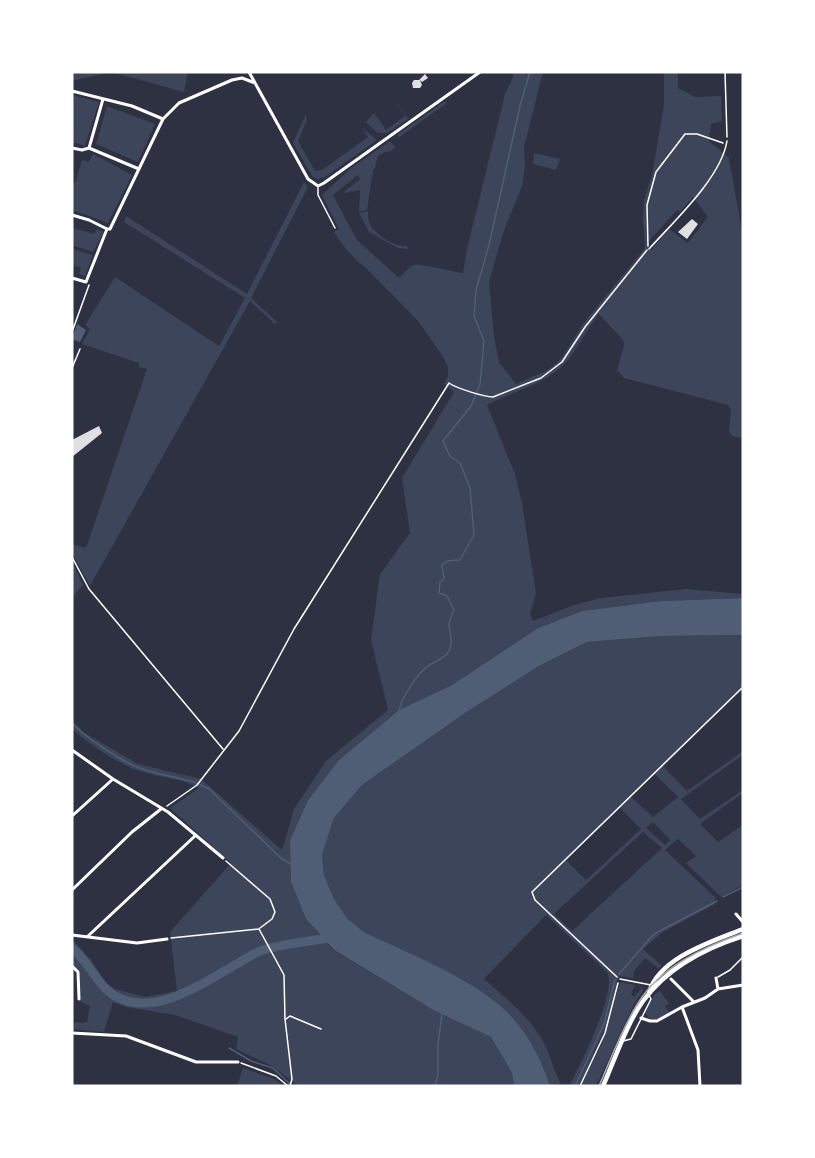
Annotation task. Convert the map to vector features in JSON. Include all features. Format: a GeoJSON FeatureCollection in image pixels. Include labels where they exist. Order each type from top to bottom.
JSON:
{"type":"FeatureCollection","features":[{"type":"Feature","properties":{"kind":"main road"},"geometry":{"type":"LineString","coordinates":[[603,1086],[651,985],[669,966],[692,950],[743,929]]}},
{"type":"Feature","properties":{"kind":"main road"},"geometry":{"type":"LineString","coordinates":[[648,994],[686,961],[743,936]]}},
{"type":"Feature","properties":{"kind":"street"},"geometry":{"type":"LineString","coordinates":[[249,72],[308,179],[318,186],[480,72]]}},
{"type":"Feature","properties":{"kind":"street"},"geometry":{"type":"LineString","coordinates":[[72,278],[88,283],[107,229],[110,229],[163,119],[178,103],[223,82],[242,78],[255,83]]}},
{"type":"Feature","properties":{"kind":"street"},"geometry":{"type":"LineString","coordinates":[[72,91],[132,106],[163,119]]}},
{"type":"Feature","properties":{"kind":"street"},"geometry":{"type":"LineString","coordinates":[[89,148],[103,99]]}},
{"type":"Feature","properties":{"kind":"street"},"geometry":{"type":"LineString","coordinates":[[72,148],[82,150],[89,148],[140,169]]}},
{"type":"Feature","properties":{"kind":"street"},"geometry":{"type":"LineString","coordinates":[[72,215],[107,229]]}},
{"type":"Feature","properties":{"kind":"street"},"geometry":{"type":"LineString","coordinates":[[72,750],[168,812],[223,858]]}},
{"type":"Feature","properties":{"kind":"street"},"geometry":{"type":"LineString","coordinates":[[72,816],[113,778]]}},
{"type":"Feature","properties":{"kind":"street"},"geometry":{"type":"LineString","coordinates":[[72,890],[132,832],[161,809]]}},
{"type":"Feature","properties":{"kind":"street"},"geometry":{"type":"LineString","coordinates":[[87,937],[196,835]]}},
{"type":"Feature","properties":{"kind":"street"},"geometry":{"type":"LineString","coordinates":[[736,914],[743,921]]}},
{"type":"Feature","properties":{"kind":"street"},"geometry":{"type":"LineString","coordinates":[[72,935],[137,943],[166,939]]}},
{"type":"Feature","properties":{"kind":"street"},"geometry":{"type":"LineString","coordinates":[[72,966],[78,972],[79,999]]}},
{"type":"Feature","properties":{"kind":"street"},"geometry":{"type":"LineString","coordinates":[[716,978],[718,989]]}},
{"type":"Feature","properties":{"kind":"street"},"geometry":{"type":"LineString","coordinates":[[671,979],[694,1002]]}},
{"type":"Feature","properties":{"kind":"street"},"geometry":{"type":"LineString","coordinates":[[641,1018],[650,1022],[657,1021],[682,1007],[705,998],[718,989],[743,985]]}},
{"type":"Feature","properties":{"kind":"street"},"geometry":{"type":"LineString","coordinates":[[682,1007],[698,1050],[700,1086]]}},
{"type":"Feature","properties":{"kind":"street"},"geometry":{"type":"LineString","coordinates":[[72,1033],[126,1036],[196,1062],[238,1062]]}},
{"type":"Feature","properties":{"kind":"lane"},"geometry":{"type":"LineString","coordinates":[[649,249],[716,171],[725,153],[727,141]]}},
{"type":"Feature","properties":{"kind":"lane"},"geometry":{"type":"LineString","coordinates":[[318,186],[318,195],[335,228]]}},
{"type":"Feature","properties":{"kind":"lane"},"geometry":{"type":"LineString","coordinates":[[72,368],[80,349]]}},
{"type":"Feature","properties":{"kind":"lane"},"geometry":{"type":"LineString","coordinates":[[620,979],[651,985]]}},
{"type":"Feature","properties":{"kind":"lane"},"geometry":{"type":"LineString","coordinates":[[623,1041],[631,1039],[651,999],[648,994]]}},
{"type":"Feature","properties":{"kind":"path"},"geometry":{"type":"LineString","coordinates":[[161,809],[200,782],[239,731],[299,621],[449,383],[457,388],[494,397],[541,378],[567,357],[585,327],[649,249],[647,205],[656,172],[685,134],[697,134],[716,142],[727,141],[725,72]]}},
{"type":"Feature","properties":{"kind":"path"},"geometry":{"type":"LineString","coordinates":[[72,332],[88,283]]}},
{"type":"Feature","properties":{"kind":"path"},"geometry":{"type":"LineString","coordinates":[[72,557],[89,589],[224,750]]}},
{"type":"Feature","properties":{"kind":"path"},"geometry":{"type":"LineString","coordinates":[[580,1086],[605,1033],[620,979],[535,900],[531,892],[743,687]]}},
{"type":"Feature","properties":{"kind":"path"},"geometry":{"type":"LineString","coordinates":[[166,939],[259,929],[272,919],[275,912],[270,899],[223,858]]}},
{"type":"Feature","properties":{"kind":"path"},"geometry":{"type":"LineString","coordinates":[[238,1062],[276,1076],[289,1086],[291,1082],[285,1019],[284,975],[259,929]]}},
{"type":"Feature","properties":{"kind":"path"},"geometry":{"type":"LineString","coordinates":[[716,978],[730,970],[743,957]]}},
{"type":"Feature","properties":{"kind":"path"},"geometry":{"type":"LineString","coordinates":[[285,1019],[290,1016],[321,1029]]}},
{"type":"Feature","properties":{"kind":"shaded area"},"geometry":{"type":"Polygon","coordinates":[[[72,72],[110,72],[72,81],[72,72]]]}},
{"type":"Feature","properties":{"kind":"shaded area"},"geometry":{"type":"Polygon","coordinates":[[[111,72],[188,72],[184,92],[111,72]]]}},
{"type":"Feature","properties":{"kind":"shaded area"},"geometry":{"type":"Polygon","coordinates":[[[513,72],[543,72],[524,147],[525,167],[522,186],[503,233],[489,282],[499,362],[516,384],[546,371],[557,363],[583,324],[645,248],[644,200],[652,175],[664,105],[664,72],[678,72],[678,88],[695,97],[721,96],[722,121],[711,124],[709,141],[729,158],[743,237],[743,438],[732,436],[729,432],[731,410],[728,405],[624,378],[617,370],[624,346],[623,340],[599,314],[572,355],[560,368],[540,381],[487,405],[515,474],[522,503],[536,593],[530,614],[533,621],[574,605],[601,598],[686,589],[743,594],[743,598],[661,601],[582,611],[538,628],[452,685],[399,710],[339,760],[308,800],[290,840],[291,882],[306,919],[333,950],[435,1011],[491,1037],[512,1073],[514,1086],[298,1086],[272,1066],[236,1049],[238,1037],[175,1015],[126,1007],[113,1002],[104,1032],[72,1029],[72,1023],[87,1022],[90,1006],[79,1001],[80,972],[72,963],[72,939],[92,961],[106,983],[115,989],[145,997],[177,991],[170,932],[231,863],[170,808],[199,788],[132,768],[113,759],[78,734],[72,728],[72,720],[83,732],[138,764],[201,779],[282,850],[294,809],[326,761],[388,710],[371,640],[380,574],[410,533],[402,478],[454,392],[444,384],[448,376],[448,367],[442,355],[418,321],[344,247],[337,237],[334,232],[339,229],[322,195],[351,168],[390,141],[395,147],[378,156],[373,170],[367,210],[359,212],[360,190],[343,193],[360,179],[358,175],[333,195],[357,240],[399,278],[414,265],[463,273],[505,94],[513,72]],[[693,197],[680,212],[677,210],[648,242],[649,249],[651,250],[669,229],[688,243],[708,217],[693,197]]]}},
{"type":"Feature","properties":{"kind":"shaded area"},"geometry":{"type":"Polygon","coordinates":[[[72,95],[99,102],[85,146],[72,142],[72,95]]]}},
{"type":"Feature","properties":{"kind":"shaded area"},"geometry":{"type":"Polygon","coordinates":[[[395,99],[408,119],[387,133],[378,133],[366,122],[374,113],[386,130],[405,116],[395,99]]]}},
{"type":"Feature","properties":{"kind":"shaded area"},"geometry":{"type":"Polygon","coordinates":[[[445,101],[447,103],[398,138],[398,134],[445,101]]]}},
{"type":"Feature","properties":{"kind":"shaded area"},"geometry":{"type":"Polygon","coordinates":[[[107,106],[155,124],[138,162],[96,144],[107,106]]]}},
{"type":"Feature","properties":{"kind":"shaded area"},"geometry":{"type":"Polygon","coordinates":[[[306,114],[307,120],[298,141],[315,171],[322,170],[368,137],[362,128],[377,140],[325,177],[317,179],[312,176],[293,143],[306,114]]]}},
{"type":"Feature","properties":{"kind":"shaded area"},"geometry":{"type":"Polygon","coordinates":[[[534,153],[560,159],[556,170],[533,164],[534,153]]]}},
{"type":"Feature","properties":{"kind":"shaded area"},"geometry":{"type":"Polygon","coordinates":[[[93,154],[132,175],[108,223],[72,210],[72,182],[75,183],[82,160],[89,162],[93,154]]]}},
{"type":"Feature","properties":{"kind":"shaded area"},"geometry":{"type":"Polygon","coordinates":[[[304,182],[308,187],[251,298],[277,322],[275,324],[250,301],[90,586],[72,553],[72,544],[86,548],[147,369],[139,367],[139,363],[82,344],[90,329],[85,325],[115,277],[219,346],[245,298],[124,222],[126,216],[247,294],[304,182]]]}},
{"type":"Feature","properties":{"kind":"shaded area"},"geometry":{"type":"Polygon","coordinates":[[[368,211],[369,222],[375,231],[397,245],[407,246],[408,249],[398,248],[369,232],[359,213],[368,211]]]}},
{"type":"Feature","properties":{"kind":"shaded area"},"geometry":{"type":"Polygon","coordinates":[[[72,228],[94,234],[97,229],[104,232],[93,252],[72,245],[72,228]]]}},
{"type":"Feature","properties":{"kind":"shaded area"},"geometry":{"type":"Polygon","coordinates":[[[72,249],[93,255],[85,276],[79,274],[81,268],[72,265],[72,249]]]}},
{"type":"Feature","properties":{"kind":"shaded area"},"geometry":{"type":"Polygon","coordinates":[[[77,324],[86,330],[80,342],[72,339],[77,324]]]}},
{"type":"Feature","properties":{"kind":"shaded area"},"geometry":{"type":"Polygon","coordinates":[[[72,561],[83,585],[72,598],[72,561]]]}},
{"type":"Feature","properties":{"kind":"shaded area"},"geometry":{"type":"Polygon","coordinates":[[[743,598],[743,635],[660,636],[587,642],[539,666],[468,711],[362,785],[334,818],[322,855],[324,875],[334,899],[348,919],[364,932],[463,980],[498,1004],[512,1017],[530,1041],[550,1086],[514,1086],[512,1073],[491,1037],[435,1011],[334,950],[306,919],[291,882],[290,840],[308,800],[339,760],[399,710],[452,685],[538,628],[582,611],[661,601],[743,598]]]}},
{"type":"Feature","properties":{"kind":"shaded area"},"geometry":{"type":"Polygon","coordinates":[[[743,635],[743,689],[663,766],[687,791],[743,751],[743,755],[681,799],[700,819],[743,790],[743,793],[700,824],[718,842],[743,825],[743,885],[721,897],[686,863],[696,856],[678,839],[665,850],[715,897],[715,904],[663,932],[643,949],[662,966],[658,968],[645,958],[634,971],[633,978],[620,976],[607,1024],[579,1086],[569,1086],[602,1011],[609,982],[607,972],[546,915],[484,979],[517,1008],[538,1034],[562,1086],[550,1086],[530,1041],[512,1017],[498,1004],[463,980],[364,932],[348,919],[334,899],[324,875],[322,855],[334,818],[362,785],[468,711],[539,666],[587,642],[660,636],[743,635]],[[655,774],[631,797],[653,817],[678,797],[655,774]],[[620,808],[566,860],[586,880],[641,829],[620,808]],[[653,822],[646,828],[665,845],[670,840],[653,822]],[[643,832],[554,914],[572,931],[662,848],[643,832]]]}},
{"type":"Feature","properties":{"kind":"shaded area"},"geometry":{"type":"Polygon","coordinates":[[[620,982],[635,985],[631,994],[634,997],[641,989],[638,985],[643,991],[634,1004],[596,1086],[581,1086],[602,1043],[620,982]]]}},
{"type":"Feature","properties":{"kind":"shaded area"},"geometry":{"type":"Polygon","coordinates":[[[660,991],[669,1004],[665,1006],[670,1013],[650,1020],[645,1012],[654,995],[660,991]]]}},
{"type":"Feature","properties":{"kind":"shaded area"},"geometry":{"type":"Polygon","coordinates":[[[243,1068],[274,1079],[284,1086],[237,1086],[243,1068]]]}},
{"type":"Feature","properties":{"kind":"building"},"geometry":{"type":"Polygon","coordinates":[[[425,74],[428,78],[422,82],[420,80],[422,85],[420,88],[413,88],[414,80],[419,80],[425,74]]]}},
{"type":"Feature","properties":{"kind":"building"},"geometry":{"type":"Polygon","coordinates":[[[692,219],[698,224],[687,239],[678,232],[692,219]]]}},
{"type":"Feature","properties":{"kind":"building"},"geometry":{"type":"Polygon","coordinates":[[[99,426],[102,433],[72,457],[72,440],[99,426]]]}},
{"type":"Feature","properties":{"kind":"waterway"},"geometry":{"type":"LineString","coordinates":[[399,710],[407,691],[421,672],[443,658],[449,651],[451,640],[449,623],[454,610],[447,596],[439,593],[440,582],[444,579],[442,565],[447,561],[460,560],[474,535],[470,488],[460,463],[450,456],[443,441],[471,406],[480,384],[484,341],[474,316],[476,290],[530,72]]}},
{"type":"Feature","properties":{"kind":"waterway"},"geometry":{"type":"LineString","coordinates":[[72,573],[72,585]]}},
{"type":"Feature","properties":{"kind":"waterway"},"geometry":{"type":"LineString","coordinates":[[72,723],[95,742],[134,766],[193,782],[209,789],[281,858],[291,864]]}},
{"type":"Feature","properties":{"kind":"waterway"},"geometry":{"type":"LineString","coordinates":[[723,897],[743,887]]}},
{"type":"Feature","properties":{"kind":"waterway"},"geometry":{"type":"LineString","coordinates":[[619,974],[654,934],[717,901]]}},
{"type":"Feature","properties":{"kind":"waterway"},"geometry":{"type":"LineString","coordinates":[[72,948],[109,992],[130,1002],[145,1003],[161,1001],[193,989],[263,950],[336,937]]}},
{"type":"Feature","properties":{"kind":"waterway"},"geometry":{"type":"LineString","coordinates":[[575,1086],[604,1024],[615,980]]}},
{"type":"Feature","properties":{"kind":"waterway"},"geometry":{"type":"LineString","coordinates":[[434,1086],[438,1076],[438,1045],[442,1013]]}},
{"type":"Feature","properties":{"kind":"waterway"},"geometry":{"type":"LineString","coordinates":[[229,1048],[251,1061],[273,1068],[292,1086]]}},
{"type":"Feature","properties":{"kind":"tram line"},"geometry":{"type":"LineString","coordinates":[[599,1086],[638,1003],[659,978],[684,959],[743,933]]}}]}
